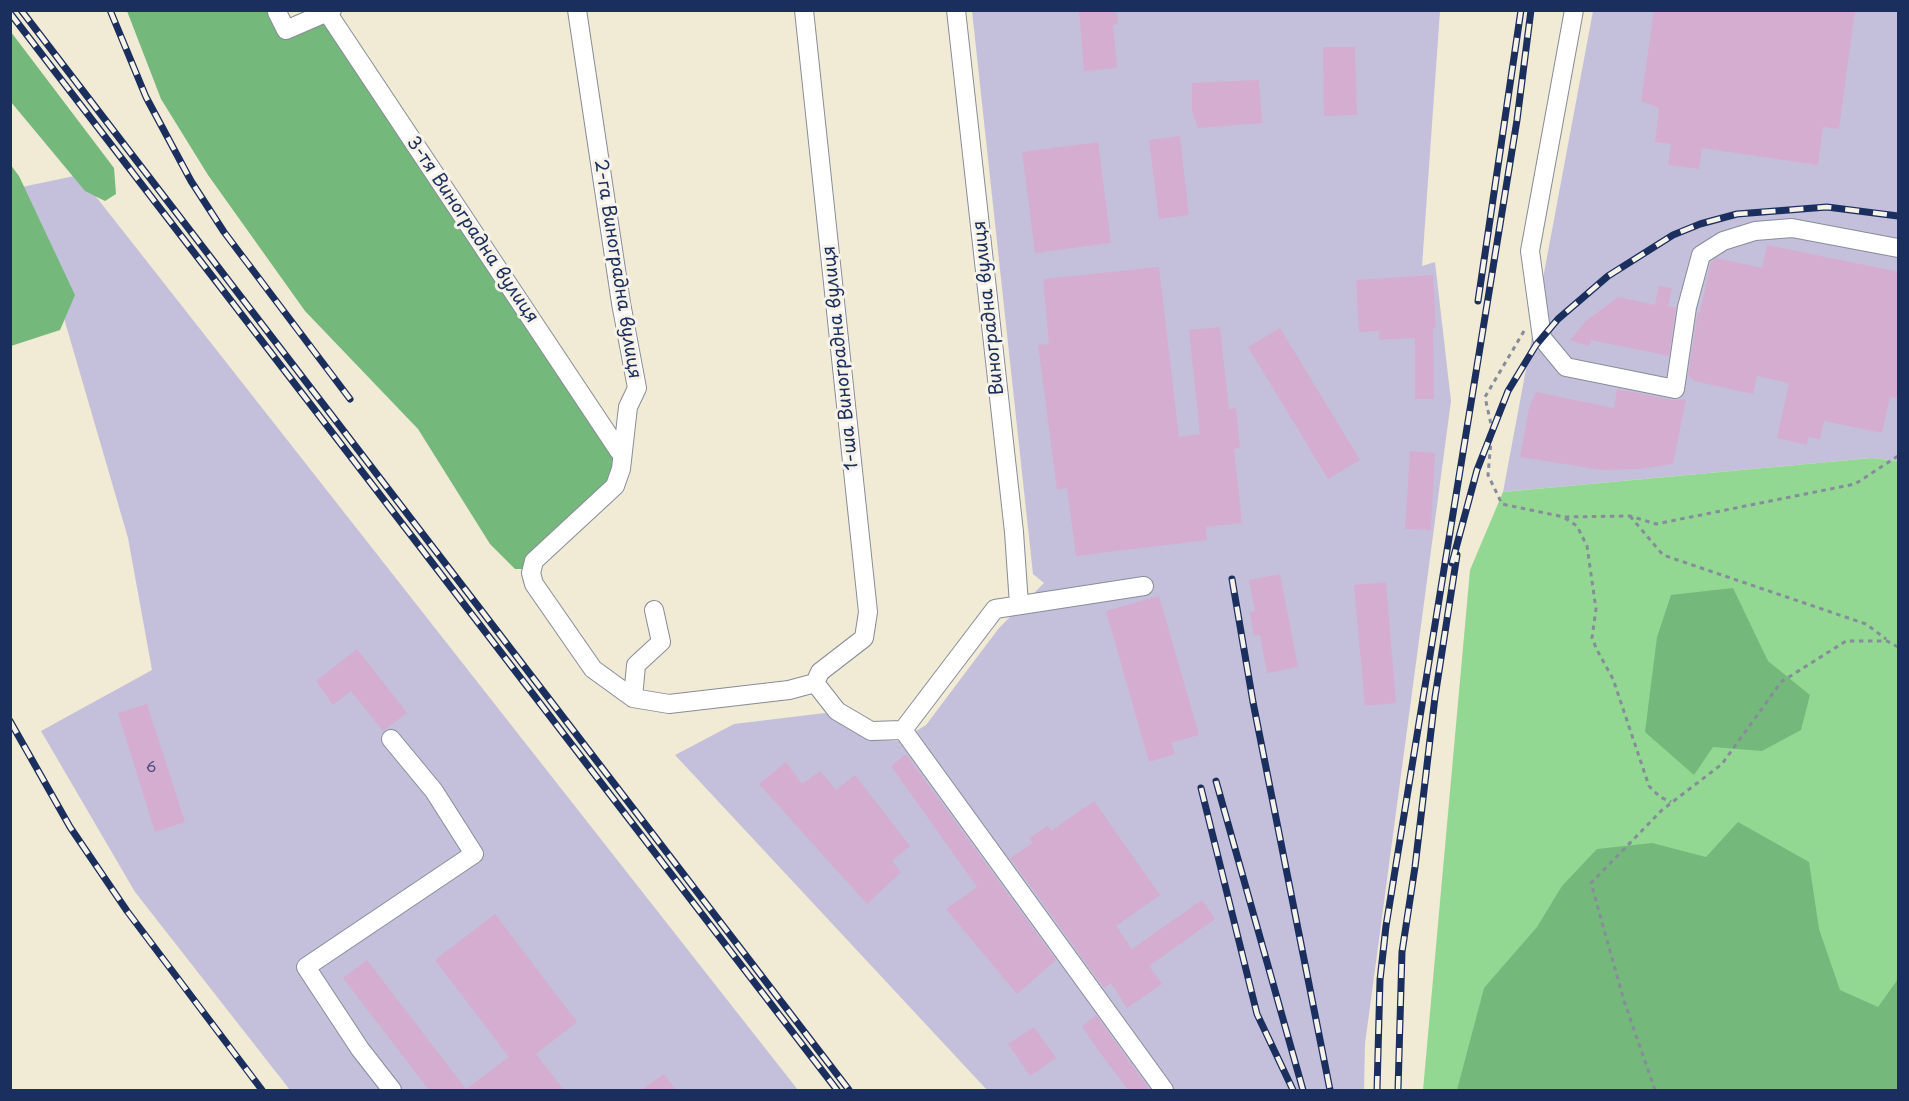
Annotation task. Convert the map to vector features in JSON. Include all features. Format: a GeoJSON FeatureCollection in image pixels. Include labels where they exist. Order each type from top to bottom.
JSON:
{"type":"FeatureCollection","features":[{"type":"Feature","properties":{"kind":"street","name":"2-га Виноградна вулиця"},"geometry":{"type":"LineString","coordinates":[[577,10],[636,388],[628,407],[621,469],[615,486],[534,561],[531,573],[534,584],[592,669],[633,698],[669,704],[789,690],[815,683]]}},
{"type":"Feature","properties":{"kind":"street","name":"1-ша Виноградна вулиця"},"geometry":{"type":"LineString","coordinates":[[804,10],[868,612],[864,638],[820,672],[815,683]]}},
{"type":"Feature","properties":{"kind":"street","name":"Виноградна вулиця"},"geometry":{"type":"LineString","coordinates":[[956,10],[1019,605]]}},
{"type":"Feature","properties":{"kind":"street"},"geometry":{"type":"LineString","coordinates":[[1574,10],[1530,251],[1542,338],[1566,367],[1675,388],[1687,307],[1701,255],[1723,241],[1755,231],[1792,228],[1899,248]]}},
{"type":"Feature","properties":{"kind":"street"},"geometry":{"type":"LineString","coordinates":[[278,12],[286,30],[330,11]]}},
{"type":"Feature","properties":{"kind":"street","name":"3-тя Виноградна вулиця"},"geometry":{"type":"LineString","coordinates":[[330,11],[619,451]]}},
{"type":"Feature","properties":{"kind":"street"},"geometry":{"type":"LineString","coordinates":[[903,730],[995,609],[1144,586]]}},
{"type":"Feature","properties":{"kind":"street"},"geometry":{"type":"LineString","coordinates":[[633,698],[636,665],[661,642],[654,610]]}},
{"type":"Feature","properties":{"kind":"street"},"geometry":{"type":"LineString","coordinates":[[815,683],[837,711],[871,731],[903,730]]}},
{"type":"Feature","properties":{"kind":"street"},"geometry":{"type":"LineString","coordinates":[[903,730],[1164,1090]]}},
{"type":"Feature","properties":{"kind":"street"},"geometry":{"type":"LineString","coordinates":[[392,739],[434,791],[474,854],[306,967],[360,1049],[392,1090]]}},
{"type":"Feature","properties":{"kind":"path"},"geometry":{"type":"LineString","coordinates":[[1525,329],[1485,397],[1492,429],[1488,475],[1502,504],[1564,517],[1630,516],[1656,524],[1855,484],[1899,456]]}},
{"type":"Feature","properties":{"kind":"path"},"geometry":{"type":"LineString","coordinates":[[1630,516],[1663,555],[1866,624],[1899,647]]}},
{"type":"Feature","properties":{"kind":"path"},"geometry":{"type":"LineString","coordinates":[[1564,517],[1577,526],[1587,546],[1596,609],[1592,638],[1596,650],[1613,679],[1649,786],[1660,797],[1671,802]]}},
{"type":"Feature","properties":{"kind":"path"},"geometry":{"type":"LineString","coordinates":[[1655,1090],[1624,1001],[1591,883],[1671,802],[1722,764],[1781,682],[1846,641],[1887,640]]}},
{"type":"Feature","properties":{"kind":"shaded area"},"geometry":{"type":"Polygon","coordinates":[[[972,11],[1440,11],[1422,266],[1435,262],[1451,401],[1365,1044],[1364,1090],[987,1090],[675,755],[734,724],[825,713],[854,725],[866,739],[900,741],[926,725],[999,628],[1044,583],[1033,574],[972,11]]]}},
{"type":"Feature","properties":{"kind":"shaded area"},"geometry":{"type":"Polygon","coordinates":[[[1593,11],[1898,11],[1898,461],[1872,458],[1503,492],[1593,11]]]}},
{"type":"Feature","properties":{"kind":"shaded area"},"geometry":{"type":"Polygon","coordinates":[[[79,175],[798,1090],[290,1090],[135,892],[41,731],[152,670],[128,538],[45,253],[17,188],[79,175]]]}},
{"type":"Feature","properties":{"kind":"green space"},"geometry":{"type":"Polygon","coordinates":[[[265,10],[286,29],[327,12],[619,451],[616,488],[526,569],[515,569],[490,544],[418,429],[305,311],[208,175],[161,99],[127,11],[265,10]]]}},
{"type":"Feature","properties":{"kind":"green space"},"geometry":{"type":"Polygon","coordinates":[[[11,32],[114,168],[116,194],[105,201],[85,191],[11,102],[11,32]]]}},
{"type":"Feature","properties":{"kind":"green space"},"geometry":{"type":"Polygon","coordinates":[[[10,164],[19,176],[75,295],[60,330],[11,346],[10,164]]]}},
{"type":"Feature","properties":{"kind":"green space"},"geometry":{"type":"Polygon","coordinates":[[[1872,458],[1898,461],[1898,1090],[1423,1090],[1470,570],[1503,492],[1872,458]]]}},
{"type":"Feature","properties":{"kind":"green space"},"geometry":{"type":"Polygon","coordinates":[[[1733,588],[1768,661],[1810,695],[1801,730],[1762,751],[1713,747],[1694,775],[1645,732],[1657,637],[1671,595],[1733,588]]]}},
{"type":"Feature","properties":{"kind":"green space"},"geometry":{"type":"Polygon","coordinates":[[[1738,822],[1809,862],[1819,929],[1840,990],[1878,1007],[1898,979],[1898,1090],[1457,1090],[1484,988],[1537,927],[1562,886],[1597,849],[1652,843],[1706,857],[1738,822]]]}},
{"type":"Feature","properties":{"kind":"building"},"geometry":{"type":"Polygon","coordinates":[[[1079,10],[1117,10],[1118,24],[1113,25],[1117,68],[1084,71],[1079,10]]]}},
{"type":"Feature","properties":{"kind":"building"},"geometry":{"type":"Polygon","coordinates":[[[1654,10],[1855,10],[1839,129],[1823,127],[1818,165],[1702,148],[1699,169],[1668,165],[1671,144],[1655,142],[1659,108],[1641,101],[1654,10]]]}},
{"type":"Feature","properties":{"kind":"building"},"geometry":{"type":"Polygon","coordinates":[[[1323,47],[1355,47],[1357,115],[1324,116],[1323,47]]]}},
{"type":"Feature","properties":{"kind":"building"},"geometry":{"type":"Polygon","coordinates":[[[1259,80],[1262,123],[1198,128],[1192,111],[1192,83],[1259,80]]]}},
{"type":"Feature","properties":{"kind":"building"},"geometry":{"type":"Polygon","coordinates":[[[1180,136],[1189,215],[1159,219],[1149,140],[1180,136]]]}},
{"type":"Feature","properties":{"kind":"building"},"geometry":{"type":"Polygon","coordinates":[[[1098,142],[1111,243],[1035,253],[1022,152],[1098,142]]]}},
{"type":"Feature","properties":{"kind":"building"},"geometry":{"type":"Polygon","coordinates":[[[1767,245],[1899,272],[1899,398],[1890,397],[1882,433],[1824,421],[1820,439],[1808,437],[1807,445],[1777,438],[1789,383],[1757,376],[1753,394],[1694,381],[1688,375],[1698,312],[1700,312],[1711,262],[1717,258],[1762,268],[1767,245]]]}},
{"type":"Feature","properties":{"kind":"building"},"geometry":{"type":"Polygon","coordinates":[[[1159,267],[1179,437],[1200,434],[1189,330],[1220,327],[1229,409],[1236,408],[1240,448],[1234,449],[1242,523],[1206,527],[1207,540],[1076,556],[1067,488],[1057,490],[1038,345],[1049,344],[1043,279],[1159,267]]]}},
{"type":"Feature","properties":{"kind":"building"},"geometry":{"type":"Polygon","coordinates":[[[1433,275],[1436,328],[1433,328],[1434,399],[1415,399],[1415,338],[1379,340],[1379,331],[1359,332],[1356,280],[1433,275]]]}},
{"type":"Feature","properties":{"kind":"building"},"geometry":{"type":"Polygon","coordinates":[[[1659,286],[1672,288],[1668,306],[1676,307],[1669,356],[1591,340],[1589,346],[1570,340],[1586,321],[1618,297],[1655,305],[1659,286]]]}},
{"type":"Feature","properties":{"kind":"building"},"geometry":{"type":"Polygon","coordinates":[[[1280,328],[1360,460],[1328,479],[1248,347],[1280,328]]]}},
{"type":"Feature","properties":{"kind":"building"},"geometry":{"type":"Polygon","coordinates":[[[1617,389],[1673,400],[1686,399],[1673,464],[1641,469],[1602,470],[1520,457],[1529,408],[1536,392],[1614,408],[1617,389]]]}},
{"type":"Feature","properties":{"kind":"building"},"geometry":{"type":"Polygon","coordinates":[[[1410,451],[1435,453],[1431,530],[1405,529],[1410,451]]]}},
{"type":"Feature","properties":{"kind":"building"},"geometry":{"type":"Polygon","coordinates":[[[1280,574],[1298,667],[1267,673],[1260,635],[1254,636],[1250,612],[1255,611],[1249,580],[1280,574]]]}},
{"type":"Feature","properties":{"kind":"building"},"geometry":{"type":"Polygon","coordinates":[[[1386,582],[1396,703],[1365,706],[1354,585],[1386,582]]]}},
{"type":"Feature","properties":{"kind":"building"},"geometry":{"type":"Polygon","coordinates":[[[1159,596],[1199,735],[1171,743],[1175,754],[1149,762],[1106,611],[1159,596]]]}},
{"type":"Feature","properties":{"kind":"building"},"geometry":{"type":"Polygon","coordinates":[[[357,649],[407,713],[383,731],[351,691],[333,705],[316,681],[357,649]]]}},
{"type":"Feature","properties":{"kind":"building"},"geometry":{"type":"Polygon","coordinates":[[[147,704],[185,822],[155,832],[118,713],[147,704]]]}},
{"type":"Feature","properties":{"kind":"building"},"geometry":{"type":"Polygon","coordinates":[[[906,754],[1056,960],[1017,994],[946,909],[977,887],[891,766],[906,754]]]}},
{"type":"Feature","properties":{"kind":"building"},"geometry":{"type":"Polygon","coordinates":[[[786,762],[802,784],[820,771],[836,790],[855,775],[910,846],[892,861],[901,872],[867,904],[759,784],[786,762]]]}},
{"type":"Feature","properties":{"kind":"building"},"geometry":{"type":"Polygon","coordinates":[[[1094,801],[1160,895],[1116,926],[1132,949],[1202,900],[1215,919],[1149,966],[1162,984],[1127,1008],[1111,983],[1104,988],[1010,858],[1033,843],[1029,838],[1048,826],[1051,831],[1094,801]]]}},
{"type":"Feature","properties":{"kind":"building"},"geometry":{"type":"Polygon","coordinates":[[[495,914],[577,1022],[536,1054],[564,1090],[429,1090],[343,978],[367,960],[466,1089],[509,1057],[435,960],[495,914]]]}},
{"type":"Feature","properties":{"kind":"building"},"geometry":{"type":"Polygon","coordinates":[[[1096,1015],[1150,1090],[1128,1090],[1095,1046],[1082,1026],[1096,1015]]]}},
{"type":"Feature","properties":{"kind":"building"},"geometry":{"type":"Polygon","coordinates":[[[1034,1027],[1056,1058],[1030,1076],[1008,1044],[1034,1027]]]}},
{"type":"Feature","properties":{"kind":"building"},"geometry":{"type":"Polygon","coordinates":[[[664,1074],[676,1090],[641,1090],[664,1074]]]}},
{"type":"Feature","properties":{"kind":"railway"},"geometry":{"type":"LineString","coordinates":[[21,10],[849,1090]]}},
{"type":"Feature","properties":{"kind":"railway"},"geometry":{"type":"LineString","coordinates":[[110,10],[146,97],[191,181],[224,232],[350,399]]}},
{"type":"Feature","properties":{"kind":"railway"},"geometry":{"type":"LineString","coordinates":[[1478,301],[1521,10]]}},
{"type":"Feature","properties":{"kind":"railway"},"geometry":{"type":"LineString","coordinates":[[1377,1090],[1380,980],[1386,926],[1517,120],[1531,10]]}},
{"type":"Feature","properties":{"kind":"railway"},"geometry":{"type":"LineString","coordinates":[[10,13],[837,1090]]}},
{"type":"Feature","properties":{"kind":"railway"},"geometry":{"type":"LineString","coordinates":[[1452,563],[1477,470],[1508,391],[1536,345],[1558,319],[1608,276],[1673,235],[1700,224],[1737,214],[1827,207],[1898,216]]}},
{"type":"Feature","properties":{"kind":"railway"},"geometry":{"type":"LineString","coordinates":[[1398,1090],[1402,952],[1415,867],[1435,697],[1457,555]]}},
{"type":"Feature","properties":{"kind":"railway"},"geometry":{"type":"LineString","coordinates":[[1232,579],[1253,702],[1330,1090]]}},
{"type":"Feature","properties":{"kind":"railway"},"geometry":{"type":"LineString","coordinates":[[10,721],[70,827],[127,911],[262,1090]]}},
{"type":"Feature","properties":{"kind":"railway"},"geometry":{"type":"LineString","coordinates":[[1216,781],[1303,1090]]}},
{"type":"Feature","properties":{"kind":"railway"},"geometry":{"type":"LineString","coordinates":[[1201,788],[1257,1014],[1293,1090]]}}]}
